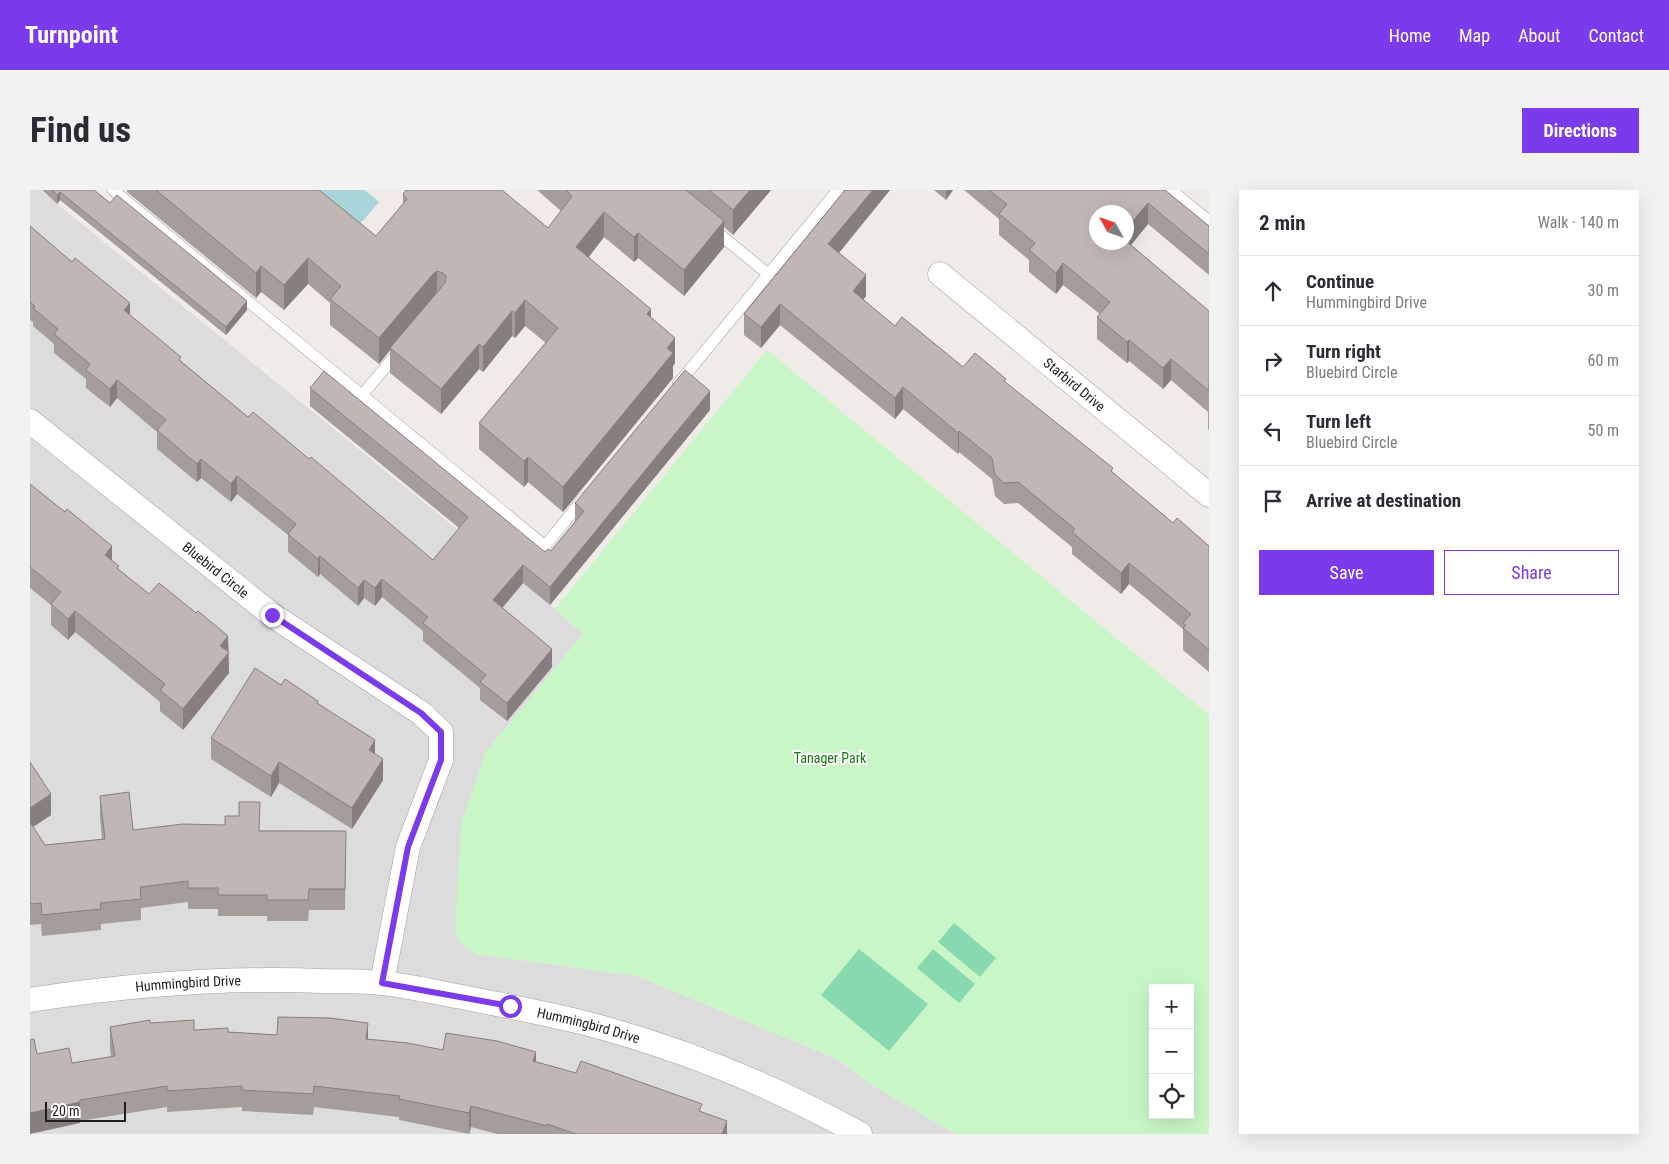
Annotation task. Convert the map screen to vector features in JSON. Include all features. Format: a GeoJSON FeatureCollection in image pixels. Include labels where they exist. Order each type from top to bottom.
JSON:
{"type":"FeatureCollection","features":[{"type":"Feature","properties":{"kind":"street","name":"Starbird Drive"},"geometry":{"type":"LineString","coordinates":[[940,274],[1209,495]]}},
{"type":"Feature","properties":{"kind":"street","name":"Bluebird Circle"},"geometry":{"type":"LineString","coordinates":[[30,421],[272,615],[421,713],[441,732],[441,760],[408,847],[382,983]]}},
{"type":"Feature","properties":{"kind":"street","name":"Hummingbird Drive"},"geometry":{"type":"LineString","coordinates":[[30,1000],[140,986],[219,980],[285,979],[382,983],[510,1006],[636,1037],[737,1074],[798,1102],[860,1134]]}},
{"type":"Feature","properties":{"kind":"lane"},"geometry":{"type":"LineString","coordinates":[[113,190],[545,546],[594,486]]}},
{"type":"Feature","properties":{"kind":"lane"},"geometry":{"type":"LineString","coordinates":[[669,395],[838,190]]}},
{"type":"Feature","properties":{"kind":"lane"},"geometry":{"type":"LineString","coordinates":[[1172,190],[1209,221]]}},
{"type":"Feature","properties":{"kind":"lane"},"geometry":{"type":"LineString","coordinates":[[703,220],[768,274]]}},
{"type":"Feature","properties":{"kind":"lane"},"geometry":{"type":"LineString","coordinates":[[362,395],[407,342]]}},
{"type":"Feature","properties":{"kind":"shaded area"},"geometry":{"type":"Polygon","coordinates":[[[30,190],[40,190],[555,609],[583,634],[486,752],[461,825],[461,944],[476,954],[637,976],[839,1060],[870,1084],[956,1134],[30,1134],[30,190]]]}},
{"type":"Feature","properties":{"kind":"green space","name":"Tanager Park"},"geometry":{"type":"Polygon","coordinates":[[[767,350],[1209,715],[1209,1134],[956,1134],[870,1084],[839,1060],[637,976],[476,954],[461,944],[455,931],[461,825],[486,752],[583,634],[555,609],[767,350]]]}},
{"type":"Feature","properties":{"kind":"green space"},"geometry":{"type":"Polygon","coordinates":[[[954,923],[996,958],[980,977],[938,942],[954,923]]]}},
{"type":"Feature","properties":{"kind":"green space"},"geometry":{"type":"Polygon","coordinates":[[[859,949],[928,1004],[889,1051],[821,995],[859,949]]]}},
{"type":"Feature","properties":{"kind":"green space"},"geometry":{"type":"Polygon","coordinates":[[[933,949],[975,984],[959,1003],[917,968],[933,949]]]}},
{"type":"Feature","properties":{"kind":"water"},"geometry":{"type":"Polygon","coordinates":[[[316,190],[365,190],[379,202],[359,225],[316,190]]]}},
{"type":"Feature","properties":{"kind":"building"},"geometry":{"type":"Polygon","coordinates":[[[52,190],[94,190],[110,203],[117,195],[247,301],[226,327],[60,192],[57,195],[52,190]]]}},
{"type":"Feature","properties":{"kind":"building"},"geometry":{"type":"Polygon","coordinates":[[[156,190],[319,190],[376,236],[407,199],[403,194],[406,190],[502,190],[548,228],[572,196],[566,190],[686,190],[724,221],[684,270],[638,233],[634,237],[604,212],[576,247],[651,309],[647,314],[675,338],[667,348],[673,353],[563,487],[528,457],[524,461],[479,423],[558,328],[525,300],[515,313],[512,311],[483,347],[479,344],[441,389],[390,348],[445,283],[446,276],[443,273],[437,271],[433,274],[379,338],[330,299],[341,286],[308,258],[284,285],[261,266],[256,273],[156,190]]]}},
{"type":"Feature","properties":{"kind":"building"},"geometry":{"type":"Polygon","coordinates":[[[709,190],[750,190],[733,210],[709,190]]]}},
{"type":"Feature","properties":{"kind":"building"},"geometry":{"type":"Polygon","coordinates":[[[845,190],[873,190],[828,244],[866,275],[853,291],[895,326],[902,317],[963,367],[975,353],[1006,379],[1004,381],[1113,468],[1111,471],[1173,523],[1177,518],[1209,546],[1209,650],[1183,628],[1186,625],[1183,623],[1191,614],[1129,563],[1121,573],[1072,532],[1075,529],[1018,482],[1004,483],[995,475],[992,458],[959,431],[958,433],[903,387],[895,398],[780,304],[761,327],[744,314],[845,190]]]}},
{"type":"Feature","properties":{"kind":"building"},"geometry":{"type":"Polygon","coordinates":[[[989,190],[1165,190],[1209,226],[1209,254],[1148,203],[1134,220],[1134,205],[1089,205],[1089,250],[1134,250],[1134,248],[1209,311],[1209,391],[1171,359],[1163,368],[1097,317],[1110,302],[1063,263],[1056,273],[1029,250],[1035,243],[999,214],[1007,204],[989,190]]]}},
{"type":"Feature","properties":{"kind":"building"},"geometry":{"type":"Polygon","coordinates":[[[30,226],[72,262],[75,258],[130,303],[124,310],[181,357],[179,360],[248,417],[253,412],[309,459],[311,457],[433,560],[468,517],[310,388],[324,371],[545,552],[548,549],[551,551],[584,511],[575,503],[685,370],[710,391],[550,587],[523,565],[493,600],[552,649],[507,703],[480,682],[486,675],[423,623],[428,617],[382,579],[375,588],[364,580],[358,588],[320,556],[318,559],[288,534],[296,524],[237,476],[231,484],[201,459],[197,464],[157,430],[166,420],[117,380],[110,389],[86,370],[90,364],[54,334],[58,329],[33,308],[35,306],[30,302],[30,226]]]}},
{"type":"Feature","properties":{"kind":"building"},"geometry":{"type":"Polygon","coordinates":[[[30,484],[65,512],[67,509],[112,546],[105,555],[119,566],[117,568],[149,594],[159,583],[196,613],[198,611],[228,636],[220,646],[229,652],[183,709],[160,690],[165,684],[75,611],[68,619],[51,604],[61,592],[30,567],[30,484]]]}},
{"type":"Feature","properties":{"kind":"building"},"geometry":{"type":"Polygon","coordinates":[[[255,668],[281,685],[285,679],[318,701],[317,703],[375,740],[369,750],[383,759],[352,808],[279,762],[271,776],[211,738],[255,668]]]}},
{"type":"Feature","properties":{"kind":"building"},"geometry":{"type":"Polygon","coordinates":[[[30,762],[51,794],[30,808],[30,762]]]}},
{"type":"Feature","properties":{"kind":"building"},"geometry":{"type":"Polygon","coordinates":[[[129,792],[133,830],[183,824],[225,825],[225,816],[239,816],[239,802],[260,802],[259,831],[346,831],[345,889],[309,889],[308,900],[267,900],[267,895],[218,895],[218,888],[188,888],[188,881],[140,887],[141,899],[100,903],[101,909],[42,915],[41,903],[30,904],[30,822],[45,845],[105,839],[100,796],[129,792]]]}},
{"type":"Feature","properties":{"kind":"building"},"geometry":{"type":"Polygon","coordinates":[[[278,1017],[330,1018],[368,1023],[366,1039],[408,1043],[443,1050],[446,1033],[497,1041],[536,1052],[533,1061],[576,1073],[581,1061],[702,1104],[699,1111],[727,1121],[722,1134],[576,1134],[547,1124],[547,1126],[471,1106],[469,1113],[399,1099],[400,1096],[314,1086],[313,1094],[242,1090],[242,1086],[167,1091],[167,1086],[80,1100],[80,1102],[30,1113],[30,1040],[34,1039],[37,1054],[69,1048],[72,1063],[115,1056],[110,1027],[150,1020],[150,1023],[194,1020],[194,1030],[228,1028],[228,1032],[277,1035],[278,1017]]]}},
{"type":"Feature","properties":{"kind":"route"},"geometry":{"type":"LineString","coordinates":[[272,615],[421,713],[441,732],[441,760],[408,847],[382,983],[510,1006]]}}]}
